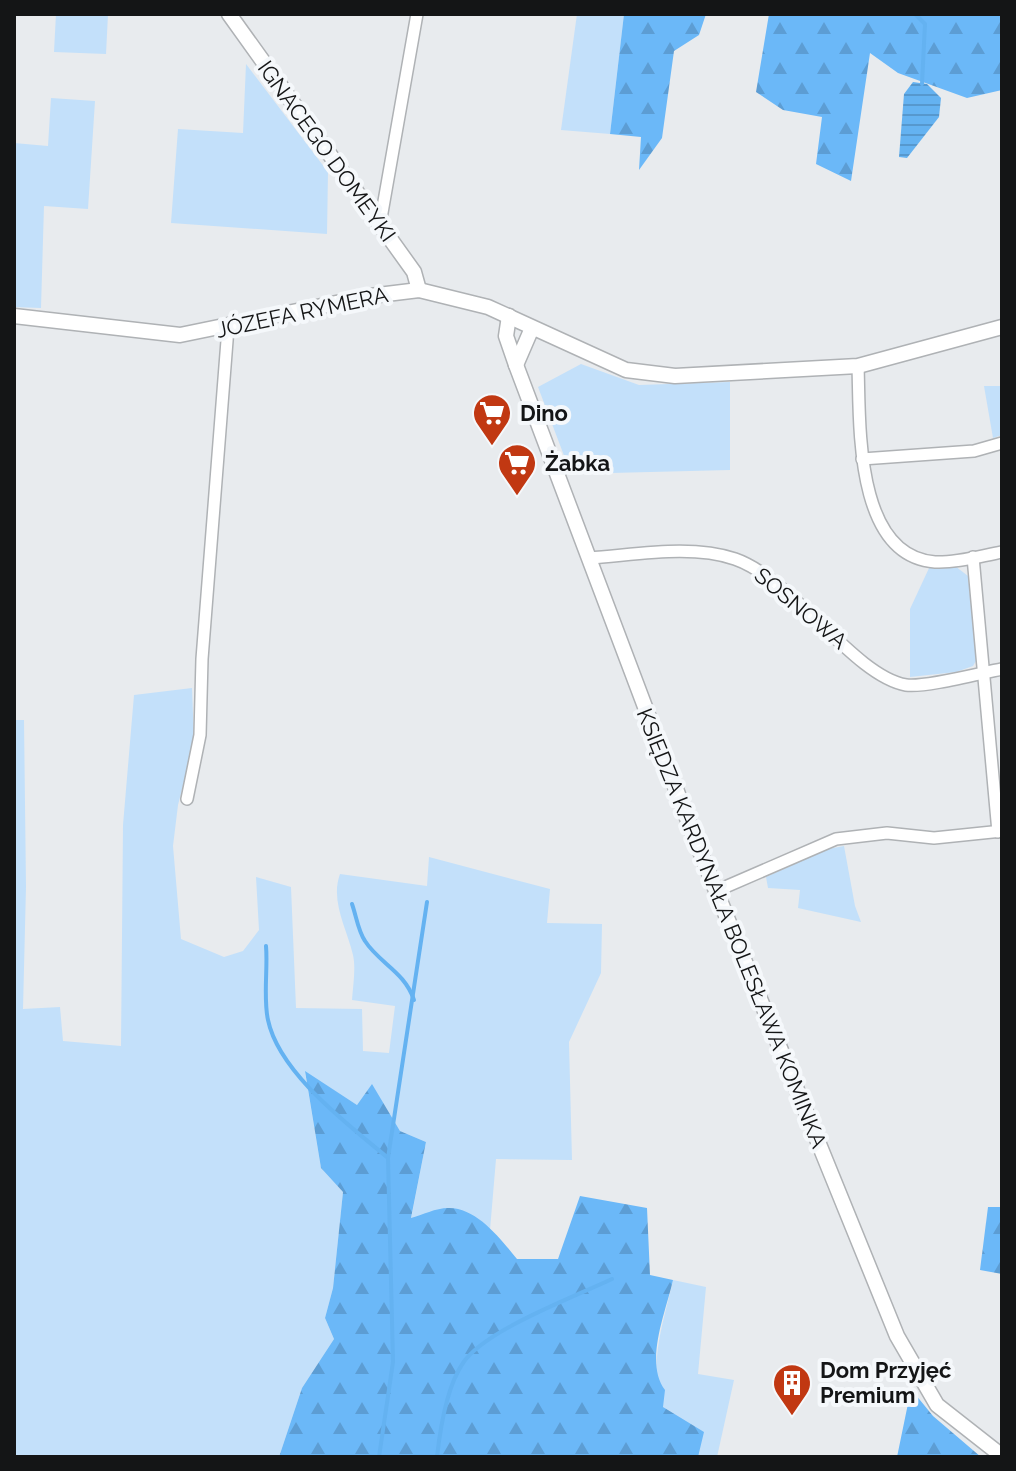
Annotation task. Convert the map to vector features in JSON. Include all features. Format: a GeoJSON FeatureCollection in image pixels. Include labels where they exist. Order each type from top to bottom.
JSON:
{"type":"FeatureCollection","features":[{"type":"Feature","properties":{"kind":"street","name":"IGNACEGO DOMEYKI"},"geometry":{"type":"LineString","coordinates":[[229,14],[414,272],[419,290]]}},
{"type":"Feature","properties":{"kind":"street"},"geometry":{"type":"LineString","coordinates":[[380,224],[417,14]]}},
{"type":"Feature","properties":{"kind":"street","name":"JÓZEFA RYMERA"},"geometry":{"type":"LineString","coordinates":[[14,316],[180,335],[228,328],[370,296],[419,290],[473,301],[586,355],[648,374],[772,372],[858,366],[1002,327]]}},
{"type":"Feature","properties":{"kind":"street","name":"KSIĘDZA KARDYNAŁA BOLESŁAWA KOMINKA"},"geometry":{"type":"LineString","coordinates":[[509,316],[506,336],[516,365],[716,891],[909,1361],[937,1405],[1002,1456]]}},
{"type":"Feature","properties":{"kind":"street"},"geometry":{"type":"LineString","coordinates":[[187,799],[200,735],[202,659],[228,328]]}},
{"type":"Feature","properties":{"kind":"street"},"geometry":{"type":"LineString","coordinates":[[516,365],[532,328]]}},
{"type":"Feature","properties":{"kind":"street"},"geometry":{"type":"LineString","coordinates":[[858,366],[862,459],[871,503],[889,534],[906,551],[932,562],[1002,552]]}},
{"type":"Feature","properties":{"kind":"street"},"geometry":{"type":"LineString","coordinates":[[862,459],[974,451],[1002,443]]}},
{"type":"Feature","properties":{"kind":"street","name":"SOSNOWA"},"geometry":{"type":"LineString","coordinates":[[589,558],[692,553],[737,560],[770,579],[883,678],[908,686],[1002,669]]}},
{"type":"Feature","properties":{"kind":"street"},"geometry":{"type":"LineString","coordinates":[[716,891],[836,839],[887,833],[934,838],[1000,831],[973,557]]}},
{"type":"Feature","properties":{"kind":"shaded area"},"geometry":{"type":"Polygon","coordinates":[[[56,14],[108,14],[106,54],[54,52],[56,14]]]}},
{"type":"Feature","properties":{"kind":"shaded area"},"geometry":{"type":"Polygon","coordinates":[[[577,14],[624,14],[610,134],[561,130],[577,14]]]}},
{"type":"Feature","properties":{"kind":"shaded area"},"geometry":{"type":"Polygon","coordinates":[[[246,64],[328,172],[327,234],[171,223],[178,129],[243,133],[246,64]]]}},
{"type":"Feature","properties":{"kind":"shaded area"},"geometry":{"type":"Polygon","coordinates":[[[913,82],[927,84],[941,98],[939,117],[907,158],[899,157],[904,94],[913,82]]]}},
{"type":"Feature","properties":{"kind":"shaded area"},"geometry":{"type":"Polygon","coordinates":[[[51,98],[95,101],[88,209],[44,206],[41,308],[14,307],[14,143],[48,146],[51,98]]]}},
{"type":"Feature","properties":{"kind":"shaded area"},"geometry":{"type":"Polygon","coordinates":[[[581,364],[639,385],[730,382],[730,470],[571,474],[538,387],[581,364]]]}},
{"type":"Feature","properties":{"kind":"shaded area"},"geometry":{"type":"Polygon","coordinates":[[[984,386],[1002,386],[1002,435],[993,438],[984,386]]]}},
{"type":"Feature","properties":{"kind":"shaded area"},"geometry":{"type":"Polygon","coordinates":[[[930,566],[955,566],[968,576],[977,659],[973,666],[956,672],[910,677],[910,609],[930,566]]]}},
{"type":"Feature","properties":{"kind":"shaded area"},"geometry":{"type":"Polygon","coordinates":[[[192,688],[194,742],[178,805],[173,846],[181,939],[224,957],[243,951],[259,930],[256,877],[291,887],[296,1008],[362,1009],[363,1051],[389,1053],[395,1006],[352,1000],[354,960],[338,905],[340,874],[427,886],[429,857],[550,889],[547,923],[602,924],[601,973],[569,1042],[572,1160],[496,1159],[490,1230],[469,1215],[453,1209],[411,1219],[426,1142],[400,1131],[372,1085],[357,1105],[305,1072],[321,1168],[343,1192],[333,1288],[325,1318],[334,1339],[302,1388],[279,1457],[14,1457],[14,714],[16,720],[24,720],[26,887],[23,1009],[60,1007],[63,1041],[121,1046],[123,825],[134,695],[192,688]]]}},
{"type":"Feature","properties":{"kind":"shaded area"},"geometry":{"type":"Polygon","coordinates":[[[844,846],[861,922],[798,908],[800,890],[768,888],[766,877],[828,849],[844,846]]]}},
{"type":"Feature","properties":{"kind":"shaded area"},"geometry":{"type":"Polygon","coordinates":[[[673,1280],[706,1287],[698,1374],[734,1380],[717,1457],[698,1457],[669,1418],[658,1389],[659,1342],[673,1280]]]}},
{"type":"Feature","properties":{"kind":"green space"},"geometry":{"type":"Polygon","coordinates":[[[624,14],[706,14],[699,35],[674,51],[662,138],[639,170],[641,137],[610,134],[624,14]]]}},
{"type":"Feature","properties":{"kind":"green space"},"geometry":{"type":"Polygon","coordinates":[[[769,14],[1002,14],[1002,90],[967,98],[898,73],[870,53],[851,181],[816,164],[822,117],[783,110],[756,92],[769,14]]]}},
{"type":"Feature","properties":{"kind":"green space"},"geometry":{"type":"Polygon","coordinates":[[[305,1071],[357,1105],[372,1084],[400,1131],[426,1142],[411,1218],[439,1209],[458,1209],[487,1225],[517,1259],[558,1259],[580,1196],[647,1208],[650,1275],[673,1280],[656,1351],[659,1379],[665,1390],[663,1407],[704,1432],[698,1457],[279,1457],[302,1388],[334,1339],[325,1318],[333,1288],[343,1192],[321,1168],[305,1071]]]}},
{"type":"Feature","properties":{"kind":"green space"},"geometry":{"type":"Polygon","coordinates":[[[988,1207],[1002,1207],[1002,1274],[980,1270],[988,1207]]]}},
{"type":"Feature","properties":{"kind":"green space"},"geometry":{"type":"Polygon","coordinates":[[[911,1389],[933,1416],[981,1457],[897,1457],[911,1389]]]}},
{"type":"Feature","properties":{"kind":"waterway"},"geometry":{"type":"LineString","coordinates":[[915,14],[925,24],[922,84]]}},
{"type":"Feature","properties":{"kind":"waterway"},"geometry":{"type":"LineString","coordinates":[[379,1457],[393,1362],[388,1158],[427,902]]}},
{"type":"Feature","properties":{"kind":"waterway"},"geometry":{"type":"LineString","coordinates":[[352,904],[365,941],[405,982],[414,1000]]}},
{"type":"Feature","properties":{"kind":"waterway"},"geometry":{"type":"LineString","coordinates":[[266,946],[266,1002],[275,1040],[286,1059],[318,1096],[388,1158]]}},
{"type":"Feature","properties":{"kind":"waterway"},"geometry":{"type":"LineString","coordinates":[[437,1457],[442,1421],[453,1384],[463,1363],[474,1351],[490,1338],[532,1315],[612,1279]]}},
{"type":"Feature","properties":{"kind":"place","name":"Dino"},"geometry":{"type":"Point","coordinates":[492,447]}},
{"type":"Feature","properties":{"kind":"place","name":"Żabka"},"geometry":{"type":"Point","coordinates":[517,497]}},
{"type":"Feature","properties":{"kind":"place","name":"Dom Przyjęć Premium"},"geometry":{"type":"Point","coordinates":[792,1417]}}]}
